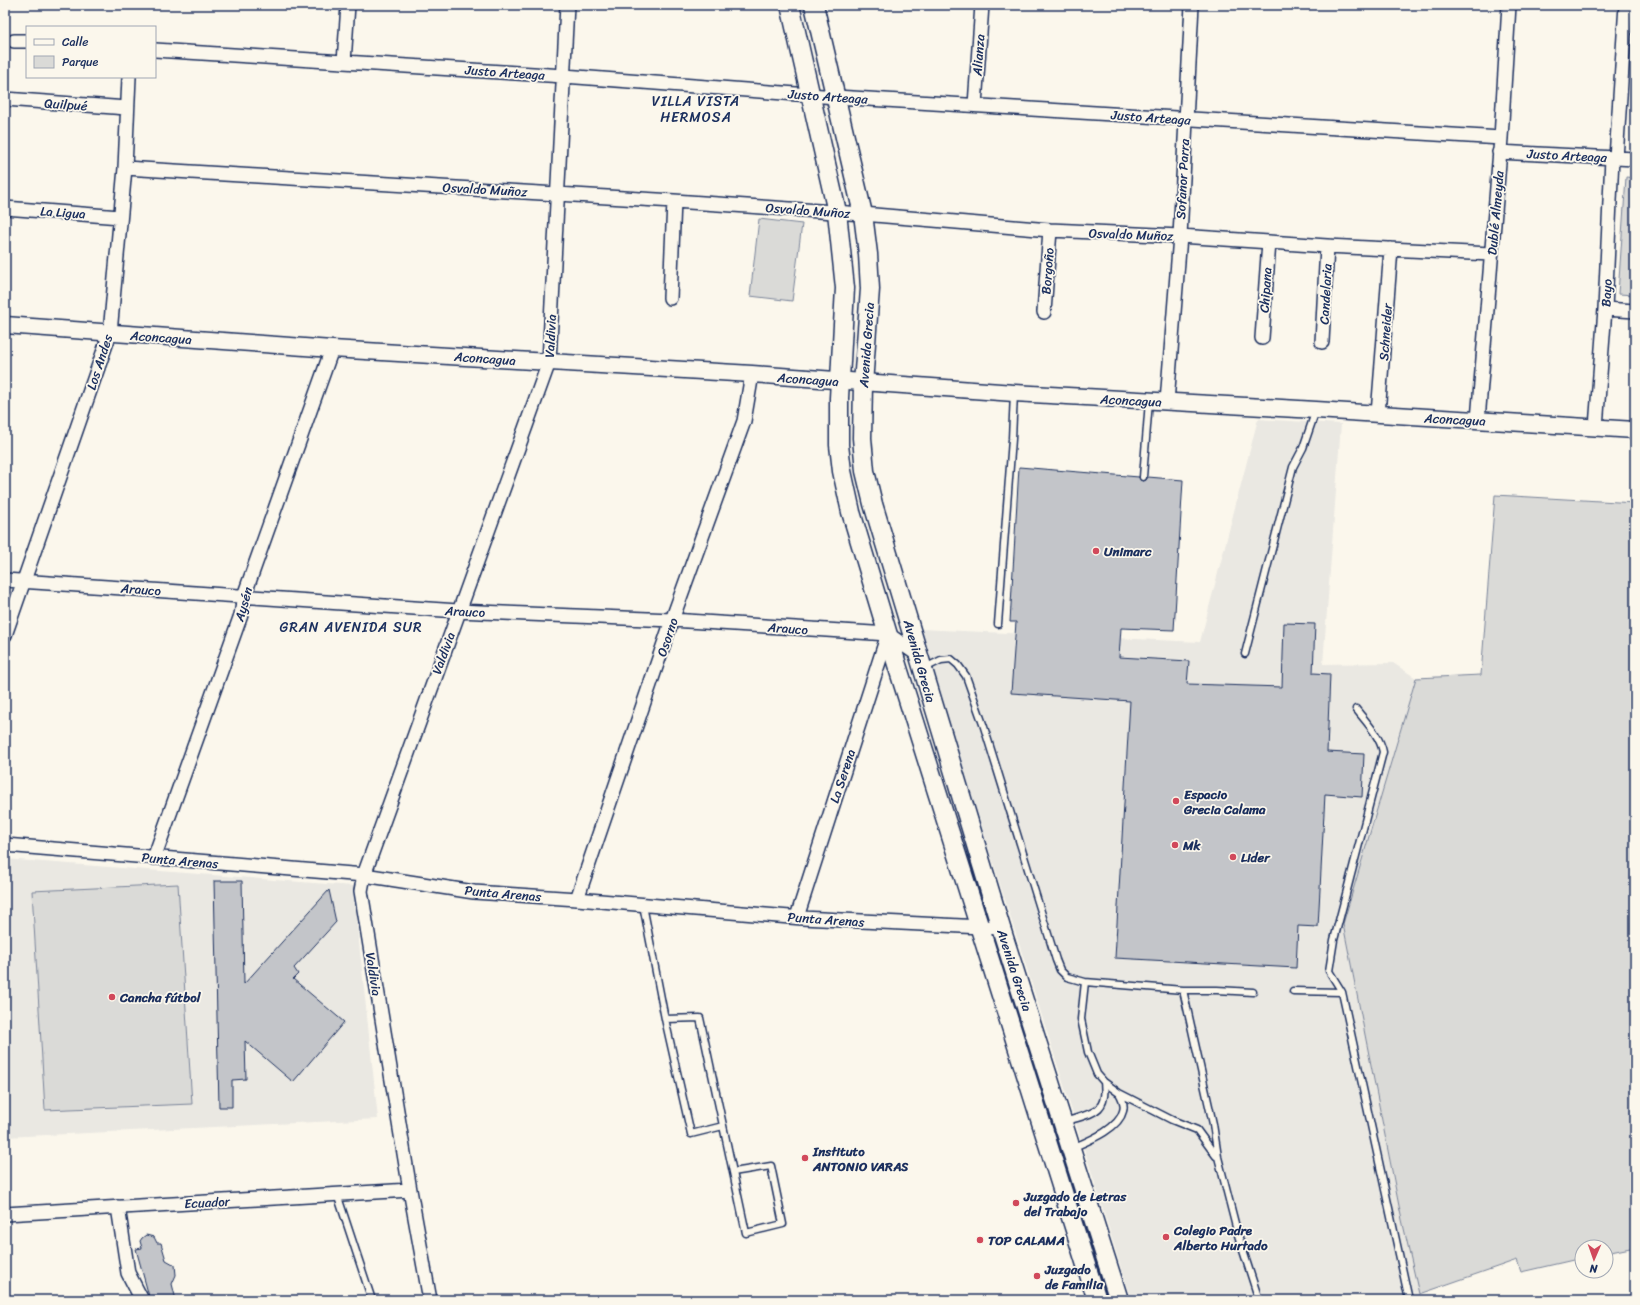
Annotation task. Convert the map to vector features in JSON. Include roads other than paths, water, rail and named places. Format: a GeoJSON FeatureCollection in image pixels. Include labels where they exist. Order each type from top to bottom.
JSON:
{"type":"FeatureCollection","features":[{"type":"Feature","properties":{"kind":"main road","name":"Avenida Grecia"},"geometry":{"type":"LineString","coordinates":[[790,5],[838,212],[846,288],[840,381],[840,444],[842,471],[851,512],[1097,1300]]}},
{"type":"Feature","properties":{"kind":"main road","name":"Avenida Grecia"},"geometry":{"type":"LineString","coordinates":[[814,5],[863,214],[870,289],[863,384],[862,438],[865,471],[873,504],[920,662],[1002,928],[1120,1300]]}},
{"type":"Feature","properties":{"kind":"street"},"geometry":{"type":"LineString","coordinates":[[344,62],[348,5]]}},
{"type":"Feature","properties":{"kind":"street","name":"Valdivia"},"geometry":{"type":"LineString","coordinates":[[430,1300],[410,1190],[361,891],[364,875],[549,362],[567,5]]}},
{"type":"Feature","properties":{"kind":"street","name":"Alianza"},"geometry":{"type":"LineString","coordinates":[[975,105],[982,5]]}},
{"type":"Feature","properties":{"kind":"street","name":"Sofanor Parra"},"geometry":{"type":"LineString","coordinates":[[1167,402],[1180,236],[1192,5]]}},
{"type":"Feature","properties":{"kind":"street","name":"Dublé Almeyda"},"geometry":{"type":"LineString","coordinates":[[1478,420],[1501,138],[1509,5]]}},
{"type":"Feature","properties":{"kind":"street","name":"Bayo"},"geometry":{"type":"LineString","coordinates":[[1596,428],[1614,158],[1629,37],[1626,5]]}},
{"type":"Feature","properties":{"kind":"street"},"geometry":{"type":"LineString","coordinates":[[14,40],[26,42]]}},
{"type":"Feature","properties":{"kind":"street","name":"Justo Arteaga"},"geometry":{"type":"LineString","coordinates":[[156,50],[564,76],[836,97],[1501,138]]}},
{"type":"Feature","properties":{"kind":"street","name":"Los Andes"},"geometry":{"type":"LineString","coordinates":[[5,634],[110,333],[125,168],[129,78]]}},
{"type":"Feature","properties":{"kind":"street","name":"Quilpué"},"geometry":{"type":"LineString","coordinates":[[5,99],[127,108]]}},
{"type":"Feature","properties":{"kind":"street","name":"Justo Arteaga"},"geometry":{"type":"LineString","coordinates":[[1499,152],[1635,160]]}},
{"type":"Feature","properties":{"kind":"street","name":"Osvaldo Muñoz"},"geometry":{"type":"LineString","coordinates":[[125,168],[557,193],[838,212],[1050,230],[1492,254]]}},
{"type":"Feature","properties":{"kind":"street"},"geometry":{"type":"LineString","coordinates":[[670,298],[674,201]]}},
{"type":"Feature","properties":{"kind":"street","name":"La Ligua"},"geometry":{"type":"LineString","coordinates":[[5,208],[120,217]]}},
{"type":"Feature","properties":{"kind":"street","name":"Borgoño"},"geometry":{"type":"LineString","coordinates":[[1044,312],[1050,230]]}},
{"type":"Feature","properties":{"kind":"street","name":"Chipana"},"geometry":{"type":"LineString","coordinates":[[1262,338],[1269,242]]}},
{"type":"Feature","properties":{"kind":"street","name":"Candelaria"},"geometry":{"type":"LineString","coordinates":[[1322,342],[1327,246]]}},
{"type":"Feature","properties":{"kind":"street","name":"Schneider"},"geometry":{"type":"LineString","coordinates":[[1378,414],[1391,249]]}},
{"type":"Feature","properties":{"kind":"street"},"geometry":{"type":"LineString","coordinates":[[1605,309],[1635,311]]}},
{"type":"Feature","properties":{"kind":"street","name":"Aconcagua"},"geometry":{"type":"LineString","coordinates":[[5,325],[332,349],[752,374],[863,384],[1635,430]]}},
{"type":"Feature","properties":{"kind":"street","name":"Aysén"},"geometry":{"type":"LineString","coordinates":[[154,858],[241,615],[244,596],[332,349]]}},
{"type":"Feature","properties":{"kind":"street","name":"Osorno"},"geometry":{"type":"LineString","coordinates":[[577,898],[672,620],[744,421],[752,374]]}},
{"type":"Feature","properties":{"kind":"street","name":"Arauco"},"geometry":{"type":"LineString","coordinates":[[5,580],[458,611],[672,620],[888,634]]}},
{"type":"Feature","properties":{"kind":"street"},"geometry":{"type":"LineString","coordinates":[[888,634],[920,662]]}},
{"type":"Feature","properties":{"kind":"street","name":"La Serena"},"geometry":{"type":"LineString","coordinates":[[797,917],[888,634]]}},
{"type":"Feature","properties":{"kind":"street","name":"Punta Arenas"},"geometry":{"type":"LineString","coordinates":[[5,845],[364,875],[474,892],[577,898],[643,905],[797,917],[1002,928]]}},
{"type":"Feature","properties":{"kind":"street","name":"Ecuador"},"geometry":{"type":"LineString","coordinates":[[5,1214],[410,1190]]}},
{"type":"Feature","properties":{"kind":"street"},"geometry":{"type":"LineString","coordinates":[[118,1207],[128,1273],[142,1300]]}},
{"type":"Feature","properties":{"kind":"lane"},"geometry":{"type":"LineString","coordinates":[[998,624],[1014,393]]}},
{"type":"Feature","properties":{"kind":"lane"},"geometry":{"type":"LineString","coordinates":[[1143,477],[1149,401]]}},
{"type":"Feature","properties":{"kind":"lane"},"geometry":{"type":"LineString","coordinates":[[1245,654],[1293,467],[1303,448],[1316,410]]}},
{"type":"Feature","properties":{"kind":"lane"},"geometry":{"type":"LineString","coordinates":[[920,662],[951,659],[958,665],[966,676],[984,727],[1056,960],[1060,970],[1067,977],[1085,982],[1183,990],[1253,992]]}},
{"type":"Feature","properties":{"kind":"lane"},"geometry":{"type":"LineString","coordinates":[[1356,709],[1382,745],[1383,752],[1334,940],[1329,971],[1342,992],[1409,1300]]}},
{"type":"Feature","properties":{"kind":"lane"},"geometry":{"type":"LineString","coordinates":[[643,905],[665,1019],[691,1134],[723,1126]]}},
{"type":"Feature","properties":{"kind":"lane"},"geometry":{"type":"LineString","coordinates":[[1085,982],[1081,1019],[1084,1038],[1092,1064],[1097,1074],[1104,1082],[1119,1093],[1172,1120],[1197,1130],[1218,1157]]}},
{"type":"Feature","properties":{"kind":"lane"},"geometry":{"type":"LineString","coordinates":[[1183,990],[1213,1124],[1218,1157],[1238,1235],[1259,1300]]}},
{"type":"Feature","properties":{"kind":"lane"},"geometry":{"type":"LineString","coordinates":[[1292,991],[1342,992]]}},
{"type":"Feature","properties":{"kind":"lane"},"geometry":{"type":"LineString","coordinates":[[665,1019],[700,1018],[746,1234],[783,1224],[771,1166],[733,1172]]}},
{"type":"Feature","properties":{"kind":"lane"},"geometry":{"type":"LineString","coordinates":[[1063,1122],[1090,1114],[1102,1106],[1106,1096],[1104,1082]]}},
{"type":"Feature","properties":{"kind":"lane"},"geometry":{"type":"LineString","coordinates":[[1072,1148],[1115,1125],[1124,1110],[1119,1093]]}},
{"type":"Feature","properties":{"kind":"lane"},"geometry":{"type":"LineString","coordinates":[[338,1194],[372,1300]]}},
{"type":"Feature","properties":{"kind":"place","name":"Unimarc"},"geometry":{"type":"Point","coordinates":[1096,551]}},
{"type":"Feature","properties":{"kind":"place","name":"Espacio Grecia Calama"},"geometry":{"type":"Point","coordinates":[1176,801]}},
{"type":"Feature","properties":{"kind":"place","name":"Mk"},"geometry":{"type":"Point","coordinates":[1175,845]}},
{"type":"Feature","properties":{"kind":"place","name":"Lider"},"geometry":{"type":"Point","coordinates":[1233,857]}},
{"type":"Feature","properties":{"kind":"place","name":"Cancha fútbol"},"geometry":{"type":"Point","coordinates":[112,997]}},
{"type":"Feature","properties":{"kind":"place","name":"Instituto ANTONIO VARAS"},"geometry":{"type":"Point","coordinates":[805,1158]}},
{"type":"Feature","properties":{"kind":"place","name":"Juzgado de Letras del Trabajo"},"geometry":{"type":"Point","coordinates":[1016,1203]}},
{"type":"Feature","properties":{"kind":"place","name":"Colegio Padre Alberto Hurtado"},"geometry":{"type":"Point","coordinates":[1166,1237]}},
{"type":"Feature","properties":{"kind":"place","name":"TOP CALAMA"},"geometry":{"type":"Point","coordinates":[980,1240]}},
{"type":"Feature","properties":{"kind":"place","name":"Juzgado de Familia"},"geometry":{"type":"Point","coordinates":[1037,1276]}},
{"type":"Feature","properties":{"kind":"district","name":"VILLA VISTA HERMOSA"},"geometry":{"type":"Point","coordinates":[696,110]}},
{"type":"Feature","properties":{"kind":"district","name":"GRAN AVENIDA SUR"},"geometry":{"type":"Point","coordinates":[351,627]}}]}
